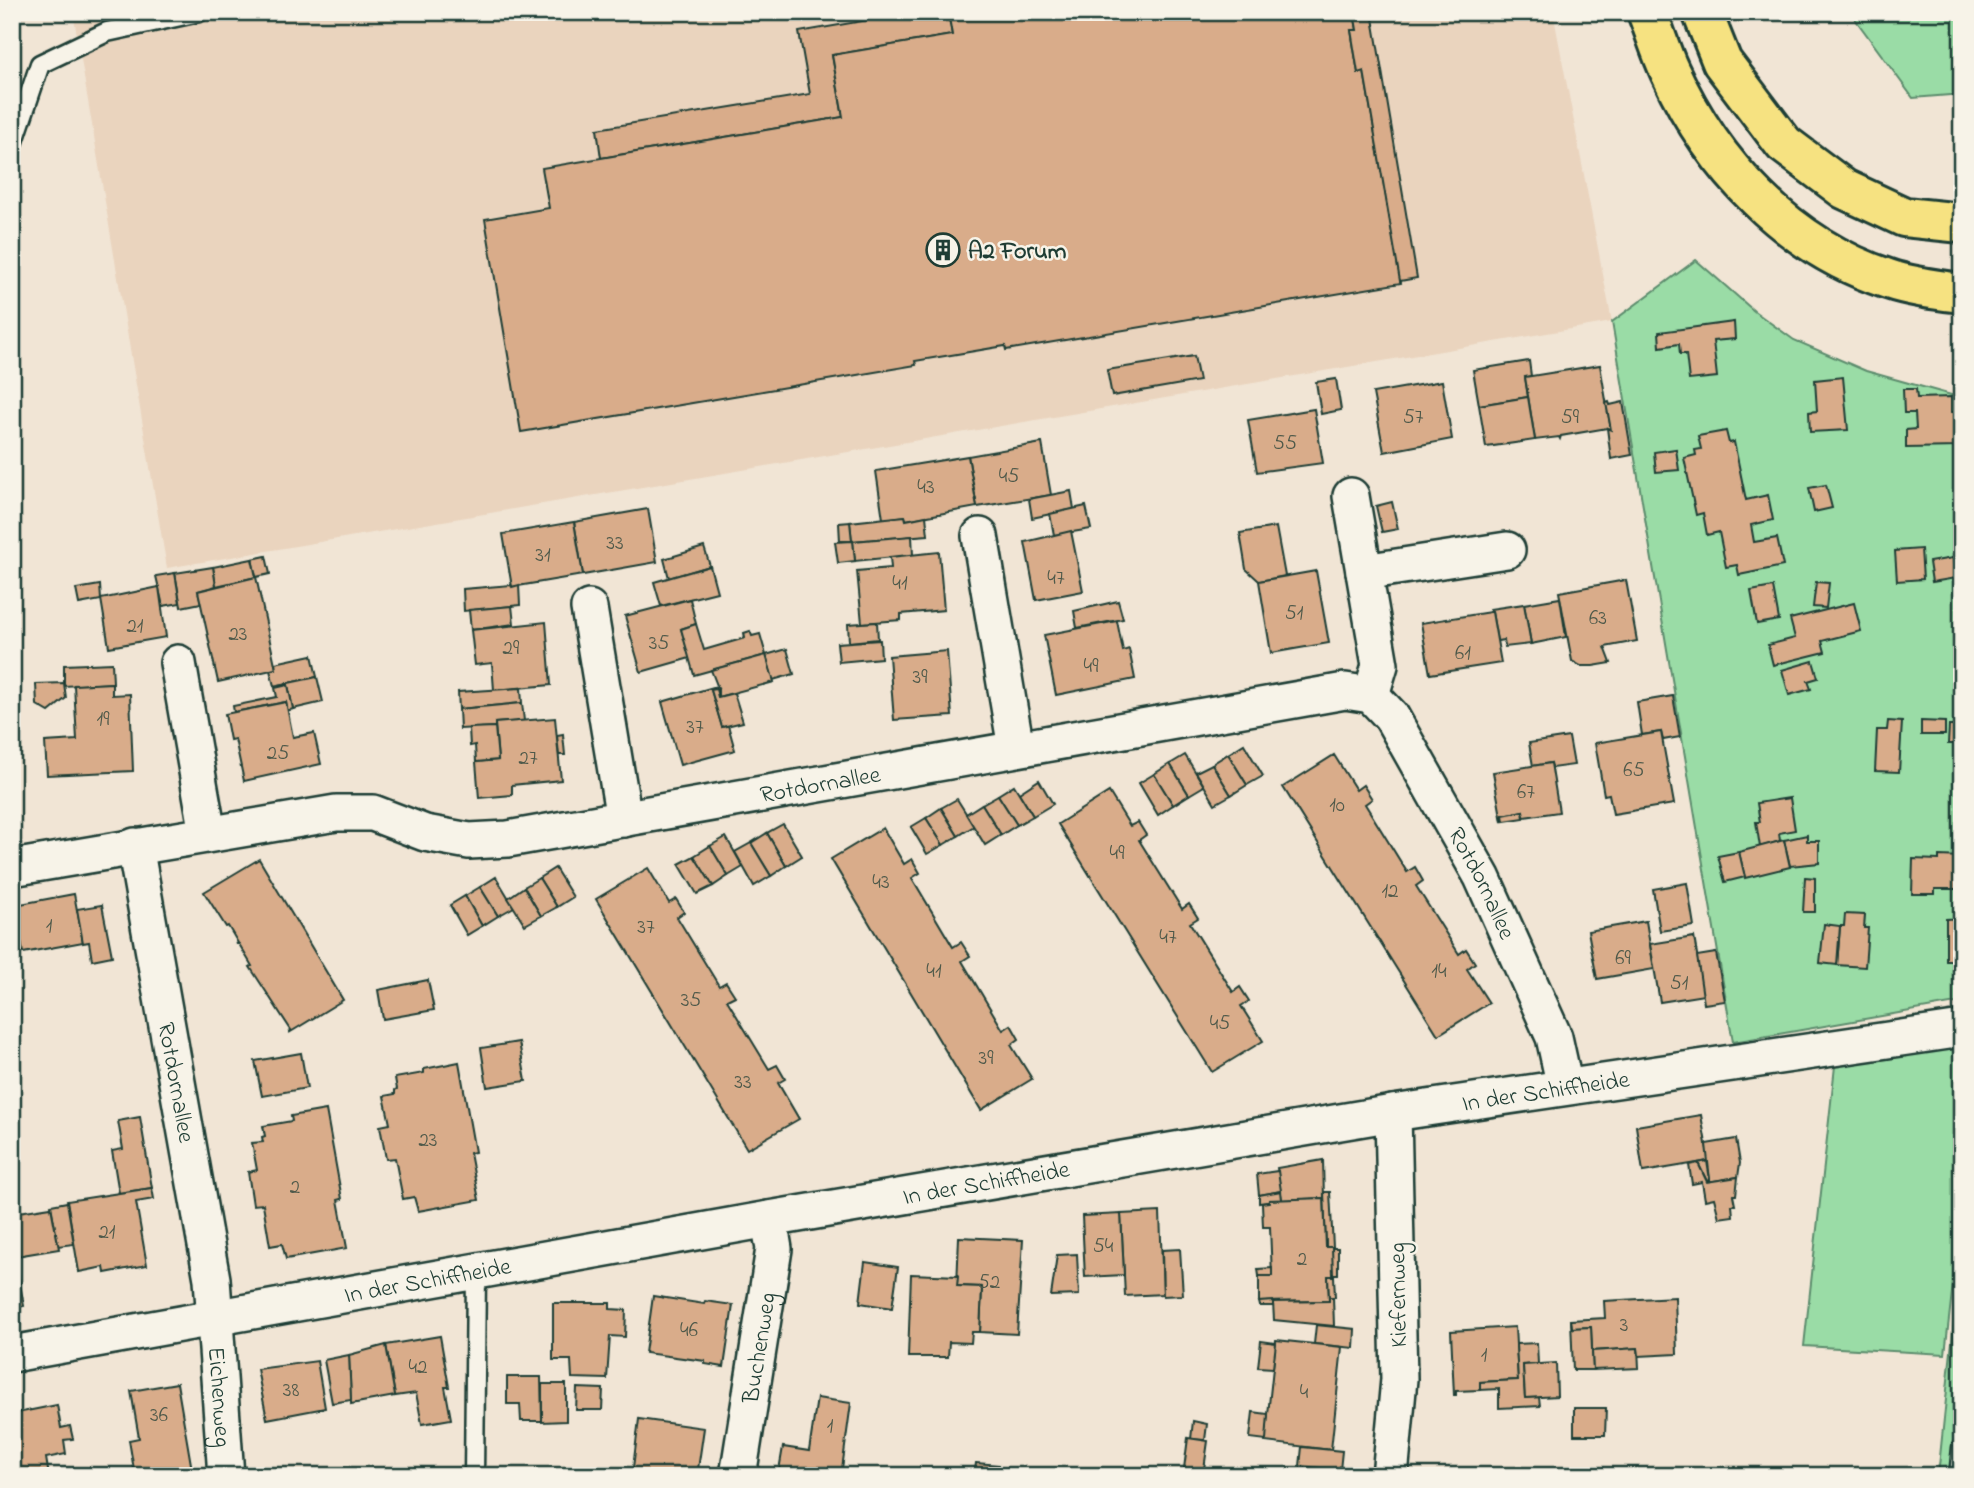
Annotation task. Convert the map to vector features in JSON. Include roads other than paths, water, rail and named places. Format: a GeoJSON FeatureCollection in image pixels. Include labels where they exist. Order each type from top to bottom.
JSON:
{"type":"FeatureCollection","features":[{"type":"Feature","properties":{"kind":"highway"},"geometry":{"type":"LineString","coordinates":[[1647,12],[1670,72],[1699,127],[1735,176],[1772,212],[1815,246],[1880,275],[1913,285],[1962,293]]}},
{"type":"Feature","properties":{"kind":"highway"},"geometry":{"type":"LineString","coordinates":[[1702,12],[1722,62],[1784,144],[1844,189],[1904,217],[1962,223]]}},
{"type":"Feature","properties":{"kind":"street"},"geometry":{"type":"LineString","coordinates":[[1351,496],[1380,665],[1371,695]]}},
{"type":"Feature","properties":{"kind":"street"},"geometry":{"type":"LineString","coordinates":[[980,536],[1016,748]]}},
{"type":"Feature","properties":{"kind":"street"},"geometry":{"type":"LineString","coordinates":[[1364,572],[1507,550]]}},
{"type":"Feature","properties":{"kind":"street"},"geometry":{"type":"LineString","coordinates":[[589,608],[624,819]]}},
{"type":"Feature","properties":{"kind":"street"},"geometry":{"type":"LineString","coordinates":[[178,663],[208,834]]}},
{"type":"Feature","properties":{"kind":"street","name":"Rotdornallee"},"geometry":{"type":"LineString","coordinates":[[12,868],[336,813],[373,813],[425,833],[469,841],[508,839],[1345,691],[1371,695],[1391,716],[1482,877],[1554,1037],[1565,1087]]}},
{"type":"Feature","properties":{"kind":"street","name":"Rotdornallee"},"geometry":{"type":"LineString","coordinates":[[135,846],[212,1279],[214,1319]]}},
{"type":"Feature","properties":{"kind":"street","name":"In der Schiffheide"},"geometry":{"type":"LineString","coordinates":[[12,1354],[769,1219],[1393,1114],[1962,1029]]}},
{"type":"Feature","properties":{"kind":"street","name":"Kiefernweg"},"geometry":{"type":"LineString","coordinates":[[1390,1476],[1399,1379],[1393,1114]]}},
{"type":"Feature","properties":{"kind":"street","name":"Buchenweg"},"geometry":{"type":"LineString","coordinates":[[738,1476],[774,1250],[769,1219]]}},
{"type":"Feature","properties":{"kind":"street","name":"Eichenweg"},"geometry":{"type":"LineString","coordinates":[[214,1319],[226,1476]]}},
{"type":"Feature","properties":{"kind":"lane"},"geometry":{"type":"LineString","coordinates":[[12,148],[40,64],[107,32],[199,12]]}},
{"type":"Feature","properties":{"kind":"lane"},"geometry":{"type":"LineString","coordinates":[[474,1476],[476,1272]]}},
{"type":"Feature","properties":{"kind":"lane"},"geometry":{"type":"LineString","coordinates":[[1959,1476],[1962,1448]]}},
{"type":"Feature","properties":{"kind":"place","name":"A2 Forum"},"geometry":{"type":"Point","coordinates":[943,250]}}]}
